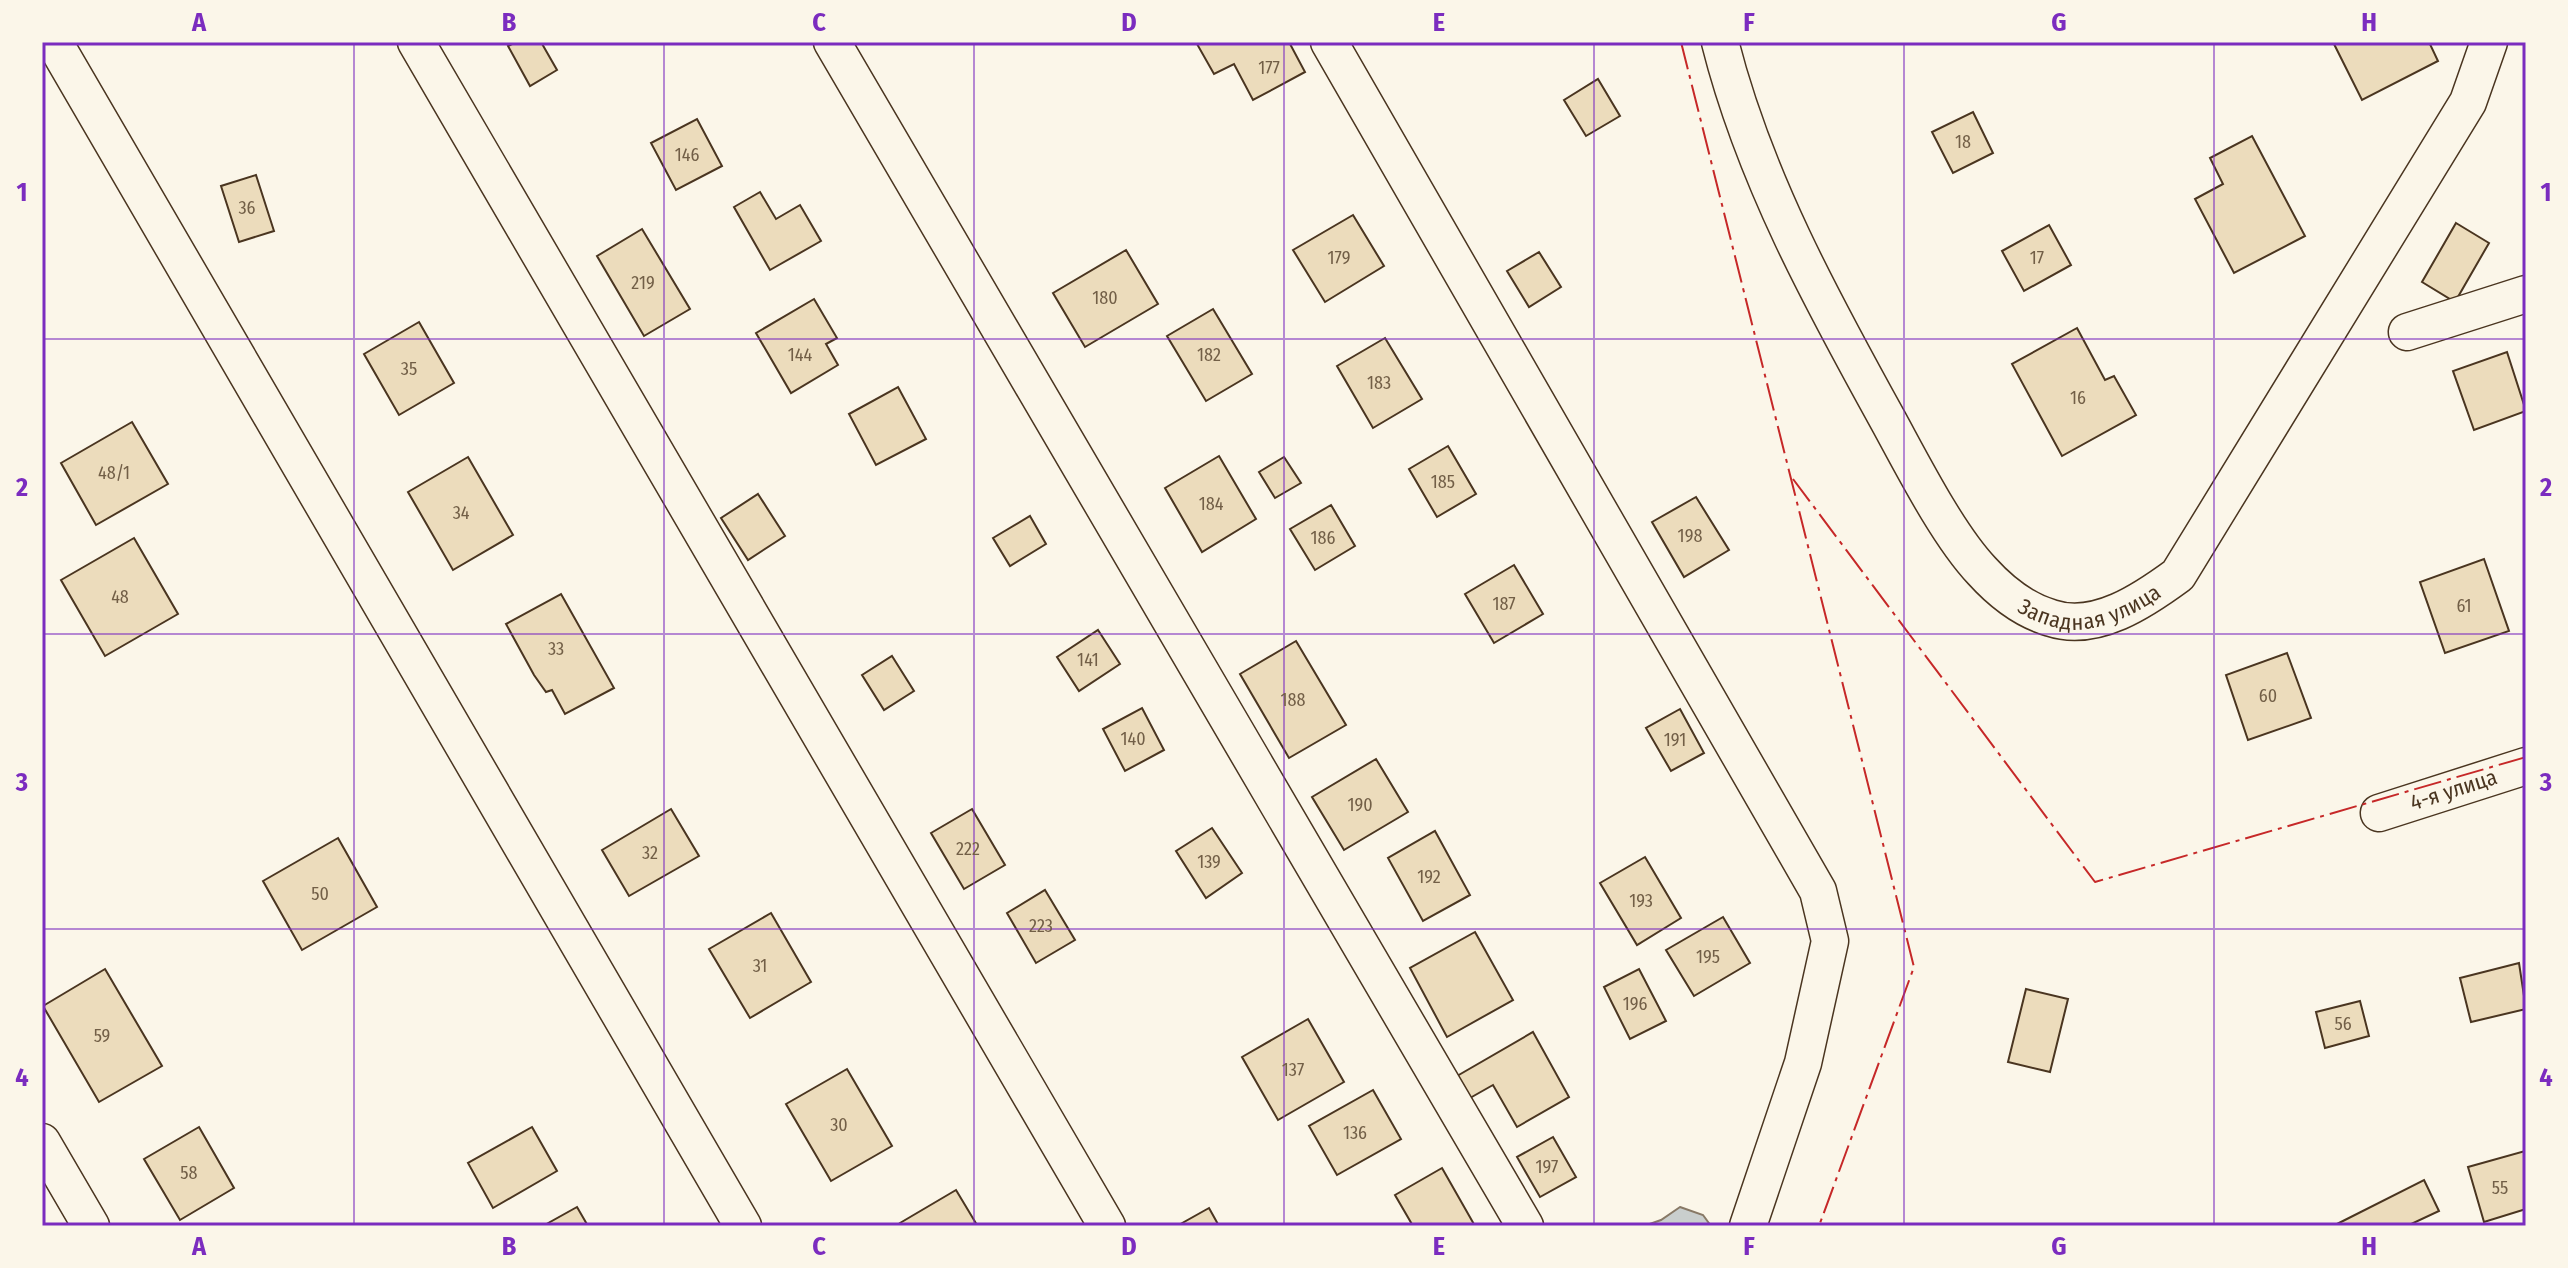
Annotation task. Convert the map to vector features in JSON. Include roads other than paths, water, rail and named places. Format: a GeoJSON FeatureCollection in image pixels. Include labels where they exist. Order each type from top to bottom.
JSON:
{"type":"FeatureCollection","features":[{"type":"Feature","properties":{"kind":"street"},"geometry":{"type":"LineString","coordinates":[[54,42],[743,1226]]}},
{"type":"Feature","properties":{"kind":"street"},"geometry":{"type":"LineString","coordinates":[[416,42],[1107,1226]]}},
{"type":"Feature","properties":{"kind":"street"},"geometry":{"type":"LineString","coordinates":[[832,42],[1525,1226]]}},
{"type":"Feature","properties":{"kind":"street"},"geometry":{"type":"LineString","coordinates":[[1329,42],[1818,891],[1830,941],[1803,1063],[1748,1226]]}},
{"type":"Feature","properties":{"kind":"street","name":"Западная улица"},"geometry":{"type":"LineString","coordinates":[[1720,42],[1735,102],[1774,199],[1844,341],[1922,482],[1981,570],[2021,606],[2054,620],[2097,619],[2144,601],[2178,575],[2468,102],[2489,42]]}},
{"type":"Feature","properties":{"kind":"street"},"geometry":{"type":"LineString","coordinates":[[2407,332],[2526,294]]}},
{"type":"Feature","properties":{"kind":"street","name":"4-я улица"},"geometry":{"type":"LineString","coordinates":[[2379,813],[2526,766]]}},
{"type":"Feature","properties":{"kind":"street"},"geometry":{"type":"LineString","coordinates":[[42,1142],[91,1226]]}}]}
